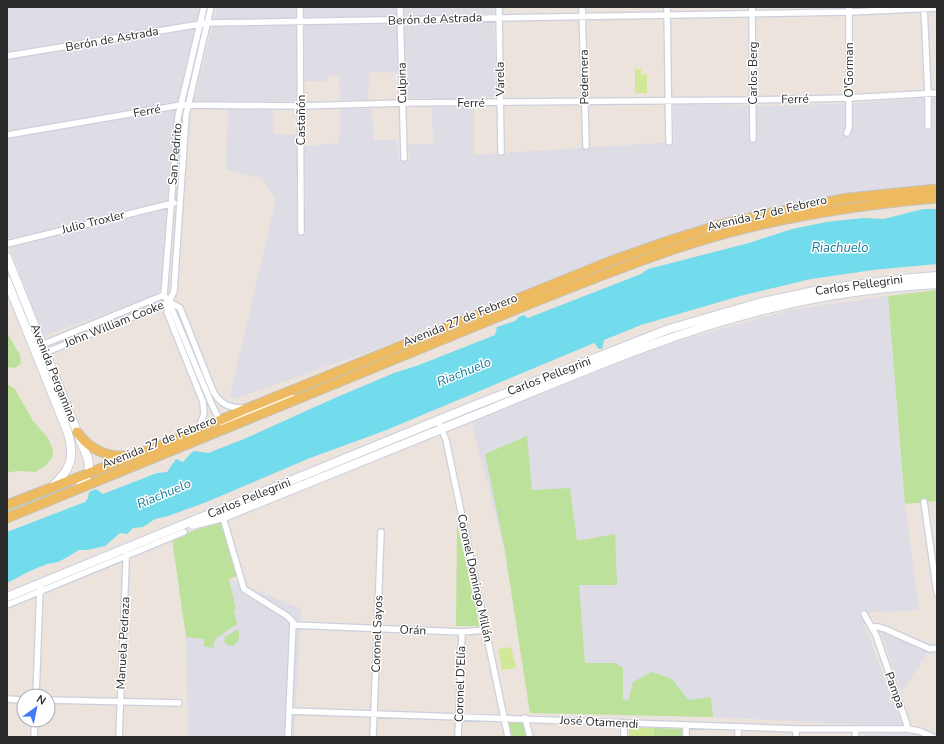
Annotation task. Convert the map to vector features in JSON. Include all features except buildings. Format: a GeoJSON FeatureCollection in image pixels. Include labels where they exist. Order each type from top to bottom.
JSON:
{"type":"FeatureCollection","features":[{"type":"Feature","properties":{"kind":"main road","name":"Avenida 27 de Febrero"},"geometry":{"type":"LineString","coordinates":[[538,296],[611,261],[720,225],[753,217],[937,189]]}},
{"type":"Feature","properties":{"kind":"main road","name":"Avenida 27 de Febrero"},"geometry":{"type":"LineString","coordinates":[[7,505],[134,456],[248,408],[538,296],[693,243],[737,230],[744,233],[756,230],[756,226],[848,203],[937,198]]}},
{"type":"Feature","properties":{"kind":"main road"},"geometry":{"type":"LineString","coordinates":[[753,217],[756,226]]}},
{"type":"Feature","properties":{"kind":"main road","name":"Avenida Pergamino"},"geometry":{"type":"LineString","coordinates":[[7,257],[78,432],[88,459],[89,473]]}},
{"type":"Feature","properties":{"kind":"main road","name":"Carlos Pellegrini"},"geometry":{"type":"LineString","coordinates":[[7,597],[40,588],[222,513],[438,421],[653,335],[770,300],[824,289],[900,279],[937,276]]}},
{"type":"Feature","properties":{"kind":"main road","name":"Avenida Pergamino"},"geometry":{"type":"LineString","coordinates":[[7,281],[68,433],[71,445],[71,460],[69,466],[62,477],[52,487]]}},
{"type":"Feature","properties":{"kind":"main road","name":"Carlos Pellegrini"},"geometry":{"type":"LineString","coordinates":[[222,513],[441,429],[604,362],[658,342],[770,308],[825,297],[901,286],[937,284]]}},
{"type":"Feature","properties":{"kind":"main road","name":"Avenida 27 de Febrero"},"geometry":{"type":"LineString","coordinates":[[7,518],[515,310],[522,312],[539,305],[538,296]]}},
{"type":"Feature","properties":{"kind":"main road"},"geometry":{"type":"LineString","coordinates":[[78,432],[90,446],[98,451],[116,456],[134,456]]}},
{"type":"Feature","properties":{"kind":"main road"},"geometry":{"type":"LineString","coordinates":[[78,488],[89,473]]}},
{"type":"Feature","properties":{"kind":"street","name":"San Pedrito"},"geometry":{"type":"LineString","coordinates":[[164,295],[178,117],[204,7]]}},
{"type":"Feature","properties":{"kind":"street","name":"San Pedrito"},"geometry":{"type":"LineString","coordinates":[[198,430],[202,421],[204,408],[167,312],[169,302],[174,291],[186,115],[211,7]]}},
{"type":"Feature","properties":{"kind":"street","name":"Castañón"},"geometry":{"type":"LineString","coordinates":[[300,7],[301,232]]}},
{"type":"Feature","properties":{"kind":"street","name":"Culpina"},"geometry":{"type":"LineString","coordinates":[[400,7],[404,158]]}},
{"type":"Feature","properties":{"kind":"street","name":"Varela"},"geometry":{"type":"LineString","coordinates":[[499,7],[501,152]]}},
{"type":"Feature","properties":{"kind":"street","name":"Pedernera"},"geometry":{"type":"LineString","coordinates":[[582,7],[586,146]]}},
{"type":"Feature","properties":{"kind":"street"},"geometry":{"type":"LineString","coordinates":[[667,7],[670,101],[669,142]]}},
{"type":"Feature","properties":{"kind":"street","name":"Carlos Berg"},"geometry":{"type":"LineString","coordinates":[[752,7],[753,139]]}},
{"type":"Feature","properties":{"kind":"street"},"geometry":{"type":"LineString","coordinates":[[924,8],[928,126]]}},
{"type":"Feature","properties":{"kind":"street","name":"Berón de Astrada"},"geometry":{"type":"LineString","coordinates":[[7,56],[207,23],[667,14],[752,14],[937,8]]}},
{"type":"Feature","properties":{"kind":"street","name":"O'Gorman"},"geometry":{"type":"LineString","coordinates":[[847,133],[849,127],[849,10]]}},
{"type":"Feature","properties":{"kind":"street","name":"Ferré"},"geometry":{"type":"LineString","coordinates":[[7,135],[181,105],[301,106],[402,103],[753,100],[848,98],[937,93]]}},
{"type":"Feature","properties":{"kind":"street","name":"Julio Troxler"},"geometry":{"type":"LineString","coordinates":[[7,244],[171,203],[179,203]]}},
{"type":"Feature","properties":{"kind":"street"},"geometry":{"type":"LineString","coordinates":[[164,295],[169,302],[220,420],[224,423],[289,397],[299,398]]}},
{"type":"Feature","properties":{"kind":"street","name":"John William Cooke"},"geometry":{"type":"LineString","coordinates":[[35,352],[42,344],[164,295]]}},
{"type":"Feature","properties":{"kind":"street"},"geometry":{"type":"LineString","coordinates":[[169,302],[180,308],[212,391],[216,397],[226,406],[231,408],[248,408]]}},
{"type":"Feature","properties":{"kind":"street","name":"John William Cooke"},"geometry":{"type":"LineString","coordinates":[[35,352],[46,352],[169,302]]}},
{"type":"Feature","properties":{"kind":"street","name":"Coronel Domingo Millán"},"geometry":{"type":"LineString","coordinates":[[438,421],[446,440],[508,737]]}},
{"type":"Feature","properties":{"kind":"street"},"geometry":{"type":"LineString","coordinates":[[924,502],[937,593]]}},
{"type":"Feature","properties":{"kind":"street"},"geometry":{"type":"LineString","coordinates":[[222,513],[244,589],[292,620],[288,737]]}},
{"type":"Feature","properties":{"kind":"street","name":"Coronel Sayos"},"geometry":{"type":"LineString","coordinates":[[373,737],[381,532]]}},
{"type":"Feature","properties":{"kind":"street","name":"Manuela Pedraza"},"geometry":{"type":"LineString","coordinates":[[119,737],[126,553]]}},
{"type":"Feature","properties":{"kind":"street"},"geometry":{"type":"LineString","coordinates":[[36,688],[40,588]]}},
{"type":"Feature","properties":{"kind":"street","name":"Carlos Pellegrini"},"geometry":{"type":"LineString","coordinates":[[7,605],[40,588]]}},
{"type":"Feature","properties":{"kind":"street","name":"Pampa"},"geometry":{"type":"LineString","coordinates":[[864,614],[872,627],[906,718],[908,729]]}},
{"type":"Feature","properties":{"kind":"street","name":"Orán"},"geometry":{"type":"LineString","coordinates":[[293,625],[462,632],[485,630]]}},
{"type":"Feature","properties":{"kind":"street"},"geometry":{"type":"LineString","coordinates":[[872,627],[885,629],[930,649],[937,648]]}},
{"type":"Feature","properties":{"kind":"street","name":"Coronel D'Elía"},"geometry":{"type":"LineString","coordinates":[[458,737],[462,632]]}},
{"type":"Feature","properties":{"kind":"street"},"geometry":{"type":"LineString","coordinates":[[56,700],[179,702]]}},
{"type":"Feature","properties":{"kind":"street","name":"José Otamendi"},"geometry":{"type":"LineString","coordinates":[[290,711],[525,718],[796,729],[908,729]]}},
{"type":"Feature","properties":{"kind":"street"},"geometry":{"type":"LineString","coordinates":[[525,718],[530,737]]}},
{"type":"Feature","properties":{"kind":"street"},"geometry":{"type":"LineString","coordinates":[[624,723],[624,737]]}},
{"type":"Feature","properties":{"kind":"street"},"geometry":{"type":"LineString","coordinates":[[686,725],[686,737]]}},
{"type":"Feature","properties":{"kind":"street"},"geometry":{"type":"LineString","coordinates":[[738,727],[738,737]]}},
{"type":"Feature","properties":{"kind":"street"},"geometry":{"type":"LineString","coordinates":[[796,729],[796,737]]}},
{"type":"Feature","properties":{"kind":"street"},"geometry":{"type":"LineString","coordinates":[[855,737],[856,729]]}},
{"type":"Feature","properties":{"kind":"street"},"geometry":{"type":"LineString","coordinates":[[908,729],[919,731],[933,737]]}},
{"type":"Feature","properties":{"kind":"shaded area"},"geometry":{"type":"Polygon","coordinates":[[[7,7],[200,7],[175,111],[162,286],[159,293],[44,336],[7,241],[7,7]]]}},
{"type":"Feature","properties":{"kind":"shaded area"},"geometry":{"type":"Polygon","coordinates":[[[217,7],[494,7],[495,97],[474,97],[474,155],[673,142],[674,104],[757,106],[845,104],[937,97],[937,185],[848,193],[751,212],[629,248],[382,347],[234,399],[230,396],[276,199],[261,178],[226,170],[228,108],[273,110],[274,134],[305,135],[306,146],[339,143],[341,109],[372,109],[374,140],[398,140],[399,160],[409,160],[408,144],[433,144],[432,98],[406,98],[405,73],[370,72],[368,100],[340,100],[339,75],[327,76],[327,81],[297,81],[297,101],[194,102],[217,7]]]}},
{"type":"Feature","properties":{"kind":"shaded area"},"geometry":{"type":"Polygon","coordinates":[[[888,296],[905,504],[919,610],[860,613],[903,727],[713,717],[530,713],[505,551],[471,421],[643,351],[790,310],[888,296]]]}},
{"type":"Feature","properties":{"kind":"shaded area"},"geometry":{"type":"Polygon","coordinates":[[[229,579],[301,609],[294,737],[188,737],[186,637],[214,639],[237,624],[233,611],[236,608],[229,579]]]}},
{"type":"Feature","properties":{"kind":"shaded area"},"geometry":{"type":"Polygon","coordinates":[[[879,628],[929,650],[902,692],[879,628]]]}},
{"type":"Feature","properties":{"kind":"shaded area"},"geometry":{"type":"Polygon","coordinates":[[[916,733],[923,737],[866,737],[865,734],[916,733]]]}},
{"type":"Feature","properties":{"kind":"green space"},"geometry":{"type":"Polygon","coordinates":[[[635,69],[641,69],[641,75],[647,74],[647,93],[635,93],[635,69]]]}},
{"type":"Feature","properties":{"kind":"green space"},"geometry":{"type":"Polygon","coordinates":[[[937,290],[937,501],[905,504],[888,296],[937,290]]]}},
{"type":"Feature","properties":{"kind":"green space"},"geometry":{"type":"Polygon","coordinates":[[[7,333],[20,355],[21,364],[15,368],[7,367],[7,333]]]}},
{"type":"Feature","properties":{"kind":"green space"},"geometry":{"type":"Polygon","coordinates":[[[7,384],[15,389],[33,421],[48,438],[53,450],[52,458],[45,466],[35,472],[19,471],[7,473],[7,384]]]}},
{"type":"Feature","properties":{"kind":"green space"},"geometry":{"type":"Polygon","coordinates":[[[527,436],[532,490],[570,488],[577,541],[615,534],[617,585],[579,585],[585,663],[616,663],[623,668],[623,699],[628,701],[633,682],[652,672],[672,679],[688,700],[711,697],[713,717],[530,713],[505,551],[485,454],[527,436]]]}},
{"type":"Feature","properties":{"kind":"green space"},"geometry":{"type":"Polygon","coordinates":[[[77,482],[48,495],[43,500],[7,514],[7,508],[77,482]]]}},
{"type":"Feature","properties":{"kind":"green space"},"geometry":{"type":"Polygon","coordinates":[[[220,521],[237,576],[229,579],[236,609],[234,611],[237,624],[215,639],[213,648],[204,646],[204,639],[186,637],[172,539],[220,521]]]}},
{"type":"Feature","properties":{"kind":"green space"},"geometry":{"type":"Polygon","coordinates":[[[457,524],[480,626],[456,626],[457,524]]]}},
{"type":"Feature","properties":{"kind":"green space"},"geometry":{"type":"Polygon","coordinates":[[[238,629],[239,638],[233,646],[224,642],[225,637],[238,629]]]}},
{"type":"Feature","properties":{"kind":"green space"},"geometry":{"type":"Polygon","coordinates":[[[511,647],[516,668],[502,670],[498,649],[511,647]]]}},
{"type":"Feature","properties":{"kind":"green space"},"geometry":{"type":"Polygon","coordinates":[[[504,718],[525,718],[530,737],[508,737],[504,718]]]}},
{"type":"Feature","properties":{"kind":"green space"},"geometry":{"type":"Polygon","coordinates":[[[629,727],[654,728],[654,737],[629,737],[629,727]]]}},
{"type":"Feature","properties":{"kind":"green space"},"geometry":{"type":"Polygon","coordinates":[[[654,728],[683,729],[683,737],[654,737],[654,728]]]}},
{"type":"Feature","properties":{"kind":"water","name":"Riachuelo"},"geometry":{"type":"Polygon","coordinates":[[[923,209],[937,209],[937,264],[873,270],[811,279],[740,296],[641,325],[604,340],[602,349],[599,349],[594,343],[384,431],[310,458],[204,503],[155,519],[143,527],[133,528],[127,534],[120,533],[105,546],[87,550],[79,550],[58,562],[47,564],[30,571],[7,583],[7,532],[85,502],[88,498],[89,492],[96,489],[103,494],[157,473],[167,472],[176,459],[183,462],[194,451],[208,453],[244,439],[394,373],[419,365],[495,335],[497,327],[515,321],[519,317],[524,315],[528,318],[641,274],[648,269],[749,243],[792,229],[826,222],[863,218],[884,219],[923,209]]]}}]}
